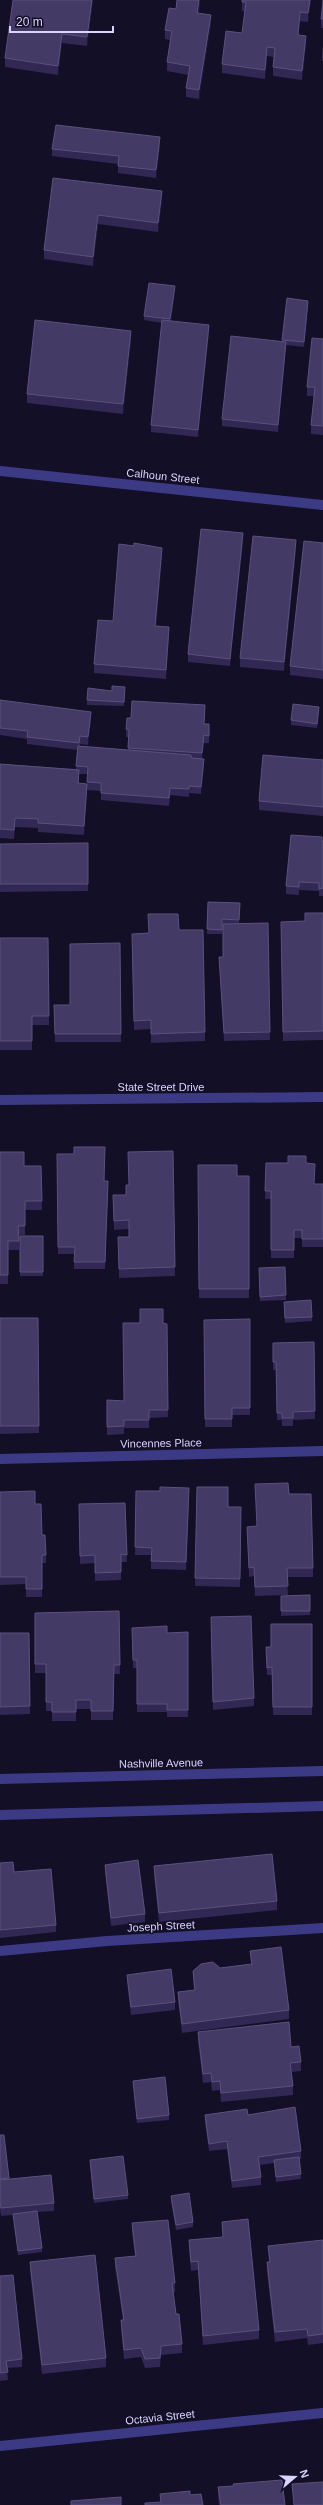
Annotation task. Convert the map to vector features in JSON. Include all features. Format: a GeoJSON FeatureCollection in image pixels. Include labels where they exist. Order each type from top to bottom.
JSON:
{"type":"FeatureCollection","features":[{"type":"Feature","properties":{"kind":"street","name":"Calhoun Street"},"geometry":{"type":"LineString","coordinates":[[0,471],[323,505]]}},
{"type":"Feature","properties":{"kind":"street","name":"State Street Drive"},"geometry":{"type":"LineString","coordinates":[[0,1100],[323,1097]]}},
{"type":"Feature","properties":{"kind":"street","name":"Vincennes Place"},"geometry":{"type":"LineString","coordinates":[[0,1459],[323,1451]]}},
{"type":"Feature","properties":{"kind":"street","name":"Nashville Avenue"},"geometry":{"type":"LineString","coordinates":[[0,1779],[323,1771]]}},
{"type":"Feature","properties":{"kind":"street"},"geometry":{"type":"LineString","coordinates":[[0,1814],[323,1806]]}},
{"type":"Feature","properties":{"kind":"street","name":"Joseph Street"},"geometry":{"type":"LineString","coordinates":[[0,1951],[107,1941],[323,1928]]}},
{"type":"Feature","properties":{"kind":"street","name":"Octavia Street"},"geometry":{"type":"LineString","coordinates":[[0,2446],[323,2413]]}},
{"type":"Feature","properties":{"kind":"building"},"geometry":{"type":"Polygon","coordinates":[[[13,0],[92,0],[87,37],[62,34],[58,66],[5,58],[13,0]]]}},
{"type":"Feature","properties":{"kind":"building"},"geometry":{"type":"Polygon","coordinates":[[[177,0],[199,0],[197,13],[211,15],[199,90],[186,88],[190,66],[167,62],[172,31],[165,30],[169,8],[176,9],[177,0]]]}},
{"type":"Feature","properties":{"kind":"building"},"geometry":{"type":"Polygon","coordinates":[[[242,0],[310,0],[308,13],[300,12],[298,35],[306,36],[302,71],[273,67],[275,48],[267,47],[265,70],[222,64],[226,31],[242,33],[246,2],[242,2],[242,0]]]}},
{"type":"Feature","properties":{"kind":"building"},"geometry":{"type":"Polygon","coordinates":[[[323,0],[323,19],[321,19],[323,0]]]}},
{"type":"Feature","properties":{"kind":"building"},"geometry":{"type":"Polygon","coordinates":[[[56,125],[160,137],[156,170],[118,166],[119,156],[52,149],[56,125]]]}},
{"type":"Feature","properties":{"kind":"building"},"geometry":{"type":"Polygon","coordinates":[[[53,178],[162,191],[158,223],[98,215],[93,257],[44,250],[53,178]]]}},
{"type":"Feature","properties":{"kind":"building"},"geometry":{"type":"Polygon","coordinates":[[[149,283],[175,286],[170,319],[144,316],[149,283]]]}},
{"type":"Feature","properties":{"kind":"building"},"geometry":{"type":"Polygon","coordinates":[[[287,298],[308,301],[304,342],[282,340],[287,298]]]}},
{"type":"Feature","properties":{"kind":"building"},"geometry":{"type":"Polygon","coordinates":[[[35,320],[131,331],[123,404],[27,394],[35,320]]]}},
{"type":"Feature","properties":{"kind":"building"},"geometry":{"type":"Polygon","coordinates":[[[162,320],[209,325],[198,430],[151,425],[162,320]]]}},
{"type":"Feature","properties":{"kind":"building"},"geometry":{"type":"Polygon","coordinates":[[[231,336],[286,342],[278,425],[222,419],[231,336]]]}},
{"type":"Feature","properties":{"kind":"building"},"geometry":{"type":"Polygon","coordinates":[[[312,338],[323,339],[323,426],[311,425],[315,387],[307,387],[312,338]]]}},
{"type":"Feature","properties":{"kind":"building"},"geometry":{"type":"Polygon","coordinates":[[[201,529],[243,533],[230,659],[188,654],[201,529]]]}},
{"type":"Feature","properties":{"kind":"building"},"geometry":{"type":"Polygon","coordinates":[[[253,536],[296,540],[284,662],[240,658],[253,536]]]}},
{"type":"Feature","properties":{"kind":"building"},"geometry":{"type":"Polygon","coordinates":[[[304,541],[323,543],[323,670],[290,666],[304,541]]]}},
{"type":"Feature","properties":{"kind":"building"},"geometry":{"type":"Polygon","coordinates":[[[134,543],[162,548],[155,626],[169,627],[166,670],[94,664],[98,620],[113,621],[119,544],[134,546],[134,543]]]}},
{"type":"Feature","properties":{"kind":"building"},"geometry":{"type":"Polygon","coordinates":[[[112,686],[125,687],[124,702],[87,700],[88,688],[112,691],[112,686]]]}},
{"type":"Feature","properties":{"kind":"building"},"geometry":{"type":"Polygon","coordinates":[[[0,700],[91,712],[88,737],[80,736],[79,743],[27,737],[28,731],[0,728],[0,700]]]}},
{"type":"Feature","properties":{"kind":"building"},"geometry":{"type":"Polygon","coordinates":[[[132,701],[205,705],[204,724],[209,724],[209,736],[204,735],[202,753],[128,748],[129,730],[126,729],[127,718],[131,718],[132,701]]]}},
{"type":"Feature","properties":{"kind":"building"},"geometry":{"type":"Polygon","coordinates":[[[293,704],[319,707],[317,724],[291,720],[293,704]]]}},
{"type":"Feature","properties":{"kind":"building"},"geometry":{"type":"Polygon","coordinates":[[[78,746],[191,755],[191,758],[204,759],[201,787],[189,786],[189,789],[170,788],[169,798],[101,793],[101,783],[87,782],[88,767],[76,766],[78,746]]]}},
{"type":"Feature","properties":{"kind":"building"},"geometry":{"type":"Polygon","coordinates":[[[263,755],[323,760],[323,807],[259,801],[263,755]]]}},
{"type":"Feature","properties":{"kind":"building"},"geometry":{"type":"Polygon","coordinates":[[[0,764],[79,770],[78,783],[87,784],[84,826],[38,823],[38,819],[15,818],[14,830],[0,829],[0,764]]]}},
{"type":"Feature","properties":{"kind":"building"},"geometry":{"type":"Polygon","coordinates":[[[291,835],[322,837],[323,888],[319,889],[319,883],[299,882],[299,887],[286,886],[291,835]]]}},
{"type":"Feature","properties":{"kind":"building"},"geometry":{"type":"Polygon","coordinates":[[[88,843],[88,884],[0,884],[0,844],[88,843]]]}},
{"type":"Feature","properties":{"kind":"building"},"geometry":{"type":"Polygon","coordinates":[[[208,902],[240,903],[239,920],[222,919],[222,930],[207,929],[208,902]]]}},
{"type":"Feature","properties":{"kind":"building"},"geometry":{"type":"Polygon","coordinates":[[[305,913],[323,913],[323,1031],[283,1032],[281,922],[305,921],[305,913]]]}},
{"type":"Feature","properties":{"kind":"building"},"geometry":{"type":"Polygon","coordinates":[[[148,914],[178,914],[179,930],[203,930],[205,1032],[151,1034],[151,1020],[134,1021],[132,934],[149,933],[148,914]]]}},
{"type":"Feature","properties":{"kind":"building"},"geometry":{"type":"Polygon","coordinates":[[[268,923],[270,1032],[224,1033],[219,957],[223,957],[223,924],[268,923]]]}},
{"type":"Feature","properties":{"kind":"building"},"geometry":{"type":"Polygon","coordinates":[[[0,938],[48,938],[49,1016],[32,1016],[32,1041],[0,1041],[0,938]]]}},
{"type":"Feature","properties":{"kind":"building"},"geometry":{"type":"Polygon","coordinates":[[[120,943],[121,1034],[55,1034],[54,1005],[70,1005],[70,944],[120,943]]]}},
{"type":"Feature","properties":{"kind":"building"},"geometry":{"type":"Polygon","coordinates":[[[74,1147],[105,1147],[104,1181],[108,1181],[105,1262],[74,1262],[75,1247],[58,1247],[57,1154],[74,1154],[74,1147]]]}},
{"type":"Feature","properties":{"kind":"building"},"geometry":{"type":"Polygon","coordinates":[[[173,1151],[175,1267],[119,1269],[118,1237],[129,1237],[129,1220],[114,1221],[113,1195],[126,1195],[126,1185],[129,1185],[128,1152],[173,1151]]]}},
{"type":"Feature","properties":{"kind":"building"},"geometry":{"type":"Polygon","coordinates":[[[0,1152],[24,1152],[24,1166],[41,1166],[42,1201],[25,1201],[25,1226],[18,1226],[19,1241],[8,1241],[8,1275],[0,1275],[0,1152]]]}},
{"type":"Feature","properties":{"kind":"building"},"geometry":{"type":"Polygon","coordinates":[[[288,1156],[306,1156],[306,1163],[315,1164],[314,1184],[323,1184],[323,1239],[302,1239],[302,1230],[294,1230],[294,1250],[271,1250],[271,1191],[265,1191],[266,1163],[288,1163],[288,1156]]]}},
{"type":"Feature","properties":{"kind":"building"},"geometry":{"type":"Polygon","coordinates":[[[198,1165],[237,1165],[237,1176],[249,1176],[249,1289],[199,1289],[198,1165]]]}},
{"type":"Feature","properties":{"kind":"building"},"geometry":{"type":"Polygon","coordinates":[[[20,1236],[43,1236],[43,1272],[20,1272],[20,1236]]]}},
{"type":"Feature","properties":{"kind":"building"},"geometry":{"type":"Polygon","coordinates":[[[285,1267],[286,1295],[260,1297],[259,1268],[285,1267]]]}},
{"type":"Feature","properties":{"kind":"building"},"geometry":{"type":"Polygon","coordinates":[[[311,1300],[312,1317],[285,1318],[284,1302],[311,1300]]]}},
{"type":"Feature","properties":{"kind":"building"},"geometry":{"type":"Polygon","coordinates":[[[140,1309],[163,1309],[163,1323],[167,1324],[168,1410],[149,1410],[149,1420],[124,1420],[124,1426],[107,1427],[107,1400],[124,1401],[123,1323],[140,1323],[140,1309]]]}},
{"type":"Feature","properties":{"kind":"building"},"geometry":{"type":"Polygon","coordinates":[[[0,1318],[38,1318],[39,1426],[0,1426],[0,1318]]]}},
{"type":"Feature","properties":{"kind":"building"},"geometry":{"type":"Polygon","coordinates":[[[250,1319],[250,1408],[232,1408],[232,1419],[205,1419],[204,1320],[250,1319]]]}},
{"type":"Feature","properties":{"kind":"building"},"geometry":{"type":"Polygon","coordinates":[[[314,1342],[315,1411],[293,1412],[293,1418],[282,1418],[282,1413],[277,1413],[276,1362],[273,1362],[273,1343],[314,1342]]]}},
{"type":"Feature","properties":{"kind":"building"},"geometry":{"type":"Polygon","coordinates":[[[288,1483],[289,1494],[311,1494],[313,1568],[287,1568],[288,1586],[255,1587],[254,1567],[249,1568],[247,1527],[257,1526],[255,1484],[288,1483]]]}},
{"type":"Feature","properties":{"kind":"building"},"geometry":{"type":"Polygon","coordinates":[[[160,1487],[189,1488],[186,1562],[151,1561],[152,1548],[135,1547],[136,1491],[160,1491],[160,1487]]]}},
{"type":"Feature","properties":{"kind":"building"},"geometry":{"type":"Polygon","coordinates":[[[197,1487],[228,1487],[228,1507],[241,1507],[240,1579],[195,1578],[197,1487]]]}},
{"type":"Feature","properties":{"kind":"building"},"geometry":{"type":"Polygon","coordinates":[[[35,1491],[35,1504],[41,1504],[42,1535],[45,1535],[46,1555],[42,1555],[42,1589],[26,1589],[26,1577],[0,1577],[0,1492],[35,1491]]]}},
{"type":"Feature","properties":{"kind":"building"},"geometry":{"type":"Polygon","coordinates":[[[125,1503],[127,1555],[121,1554],[121,1572],[95,1573],[95,1555],[80,1556],[79,1504],[125,1503]]]}},
{"type":"Feature","properties":{"kind":"building"},"geometry":{"type":"Polygon","coordinates":[[[310,1595],[310,1611],[281,1611],[281,1596],[310,1595]]]}},
{"type":"Feature","properties":{"kind":"building"},"geometry":{"type":"Polygon","coordinates":[[[119,1611],[120,1665],[114,1665],[113,1711],[91,1711],[91,1700],[76,1700],[76,1712],[52,1712],[52,1702],[46,1702],[46,1664],[35,1664],[35,1613],[119,1611]]]}},
{"type":"Feature","properties":{"kind":"building"},"geometry":{"type":"Polygon","coordinates":[[[251,1616],[254,1698],[213,1702],[211,1617],[251,1616]]]}},
{"type":"Feature","properties":{"kind":"building"},"geometry":{"type":"Polygon","coordinates":[[[271,1624],[312,1624],[312,1707],[273,1707],[272,1667],[267,1668],[266,1647],[271,1647],[271,1624]]]}},
{"type":"Feature","properties":{"kind":"building"},"geometry":{"type":"Polygon","coordinates":[[[167,1626],[167,1633],[188,1632],[188,1710],[167,1710],[167,1704],[137,1704],[137,1660],[133,1660],[132,1628],[167,1626]]]}},
{"type":"Feature","properties":{"kind":"building"},"geometry":{"type":"Polygon","coordinates":[[[0,1633],[29,1633],[30,1706],[0,1707],[0,1633]]]}},
{"type":"Feature","properties":{"kind":"building"},"geometry":{"type":"Polygon","coordinates":[[[272,1854],[277,1901],[159,1913],[154,1866],[272,1854]]]}},
{"type":"Feature","properties":{"kind":"building"},"geometry":{"type":"Polygon","coordinates":[[[138,1860],[145,1914],[111,1918],[105,1865],[138,1860]]]}},
{"type":"Feature","properties":{"kind":"building"},"geometry":{"type":"Polygon","coordinates":[[[13,1862],[14,1872],[51,1869],[56,1925],[0,1930],[0,1863],[13,1862]]]}},
{"type":"Feature","properties":{"kind":"building"},"geometry":{"type":"Polygon","coordinates":[[[281,1947],[289,2010],[182,2024],[178,1992],[195,1990],[193,1971],[201,1964],[213,1962],[220,1968],[252,1964],[250,1951],[281,1947]]]}},
{"type":"Feature","properties":{"kind":"building"},"geometry":{"type":"Polygon","coordinates":[[[171,1969],[175,2002],[131,2007],[127,1975],[171,1969]]]}},
{"type":"Feature","properties":{"kind":"building"},"geometry":{"type":"Polygon","coordinates":[[[289,2022],[291,2047],[299,2046],[301,2062],[290,2063],[293,2086],[221,2093],[220,2081],[212,2082],[211,2073],[203,2074],[198,2032],[289,2022]]]}},
{"type":"Feature","properties":{"kind":"building"},"geometry":{"type":"Polygon","coordinates":[[[165,2077],[169,2115],[137,2119],[133,2081],[165,2077]]]}},
{"type":"Feature","properties":{"kind":"building"},"geometry":{"type":"Polygon","coordinates":[[[295,2107],[301,2151],[258,2157],[261,2177],[232,2181],[227,2141],[209,2144],[205,2115],[247,2109],[248,2115],[295,2107]]]}},
{"type":"Feature","properties":{"kind":"building"},"geometry":{"type":"Polygon","coordinates":[[[0,2135],[4,2135],[9,2178],[0,2179],[0,2135]]]}},
{"type":"Feature","properties":{"kind":"building"},"geometry":{"type":"Polygon","coordinates":[[[123,2156],[128,2195],[94,2199],[90,2160],[123,2156]]]}},
{"type":"Feature","properties":{"kind":"building"},"geometry":{"type":"Polygon","coordinates":[[[299,2157],[301,2174],[276,2177],[274,2160],[299,2157]]]}},
{"type":"Feature","properties":{"kind":"building"},"geometry":{"type":"Polygon","coordinates":[[[51,2175],[54,2203],[1,2208],[0,2180],[51,2175]]]}},
{"type":"Feature","properties":{"kind":"building"},"geometry":{"type":"Polygon","coordinates":[[[189,2193],[193,2222],[176,2225],[171,2196],[189,2193]]]}},
{"type":"Feature","properties":{"kind":"building"},"geometry":{"type":"Polygon","coordinates":[[[37,2211],[42,2248],[18,2251],[13,2214],[37,2211]]]}},
{"type":"Feature","properties":{"kind":"building"},"geometry":{"type":"Polygon","coordinates":[[[248,2219],[259,2330],[203,2336],[198,2261],[191,2262],[189,2240],[223,2237],[222,2222],[248,2219]]]}},
{"type":"Feature","properties":{"kind":"building"},"geometry":{"type":"Polygon","coordinates":[[[168,2220],[175,2283],[172,2283],[176,2314],[179,2314],[182,2344],[161,2346],[160,2358],[145,2359],[141,2348],[124,2350],[121,2320],[124,2320],[115,2258],[136,2256],[132,2223],[168,2220]]]}},
{"type":"Feature","properties":{"kind":"building"},"geometry":{"type":"Polygon","coordinates":[[[323,2240],[323,2334],[308,2336],[307,2329],[275,2332],[267,2262],[270,2262],[268,2246],[323,2240]]]}},
{"type":"Feature","properties":{"kind":"building"},"geometry":{"type":"Polygon","coordinates":[[[95,2255],[106,2358],[42,2365],[30,2262],[95,2255]]]}},
{"type":"Feature","properties":{"kind":"building"},"geometry":{"type":"Polygon","coordinates":[[[13,2275],[22,2359],[6,2361],[8,2372],[0,2373],[0,2276],[13,2275]]]}},
{"type":"Feature","properties":{"kind":"building"},"geometry":{"type":"Polygon","coordinates":[[[282,2480],[285,2505],[221,2505],[218,2487],[234,2486],[233,2484],[282,2480]]]}},
{"type":"Feature","properties":{"kind":"building"},"geometry":{"type":"Polygon","coordinates":[[[323,2482],[323,2505],[294,2505],[292,2484],[323,2482]]]}},
{"type":"Feature","properties":{"kind":"building"},"geometry":{"type":"Polygon","coordinates":[[[190,2491],[190,2495],[201,2494],[203,2505],[145,2505],[145,2503],[161,2502],[160,2494],[190,2491]]]}},
{"type":"Feature","properties":{"kind":"building"},"geometry":{"type":"Polygon","coordinates":[[[121,2497],[121,2505],[71,2505],[71,2501],[121,2497]]]}}]}
